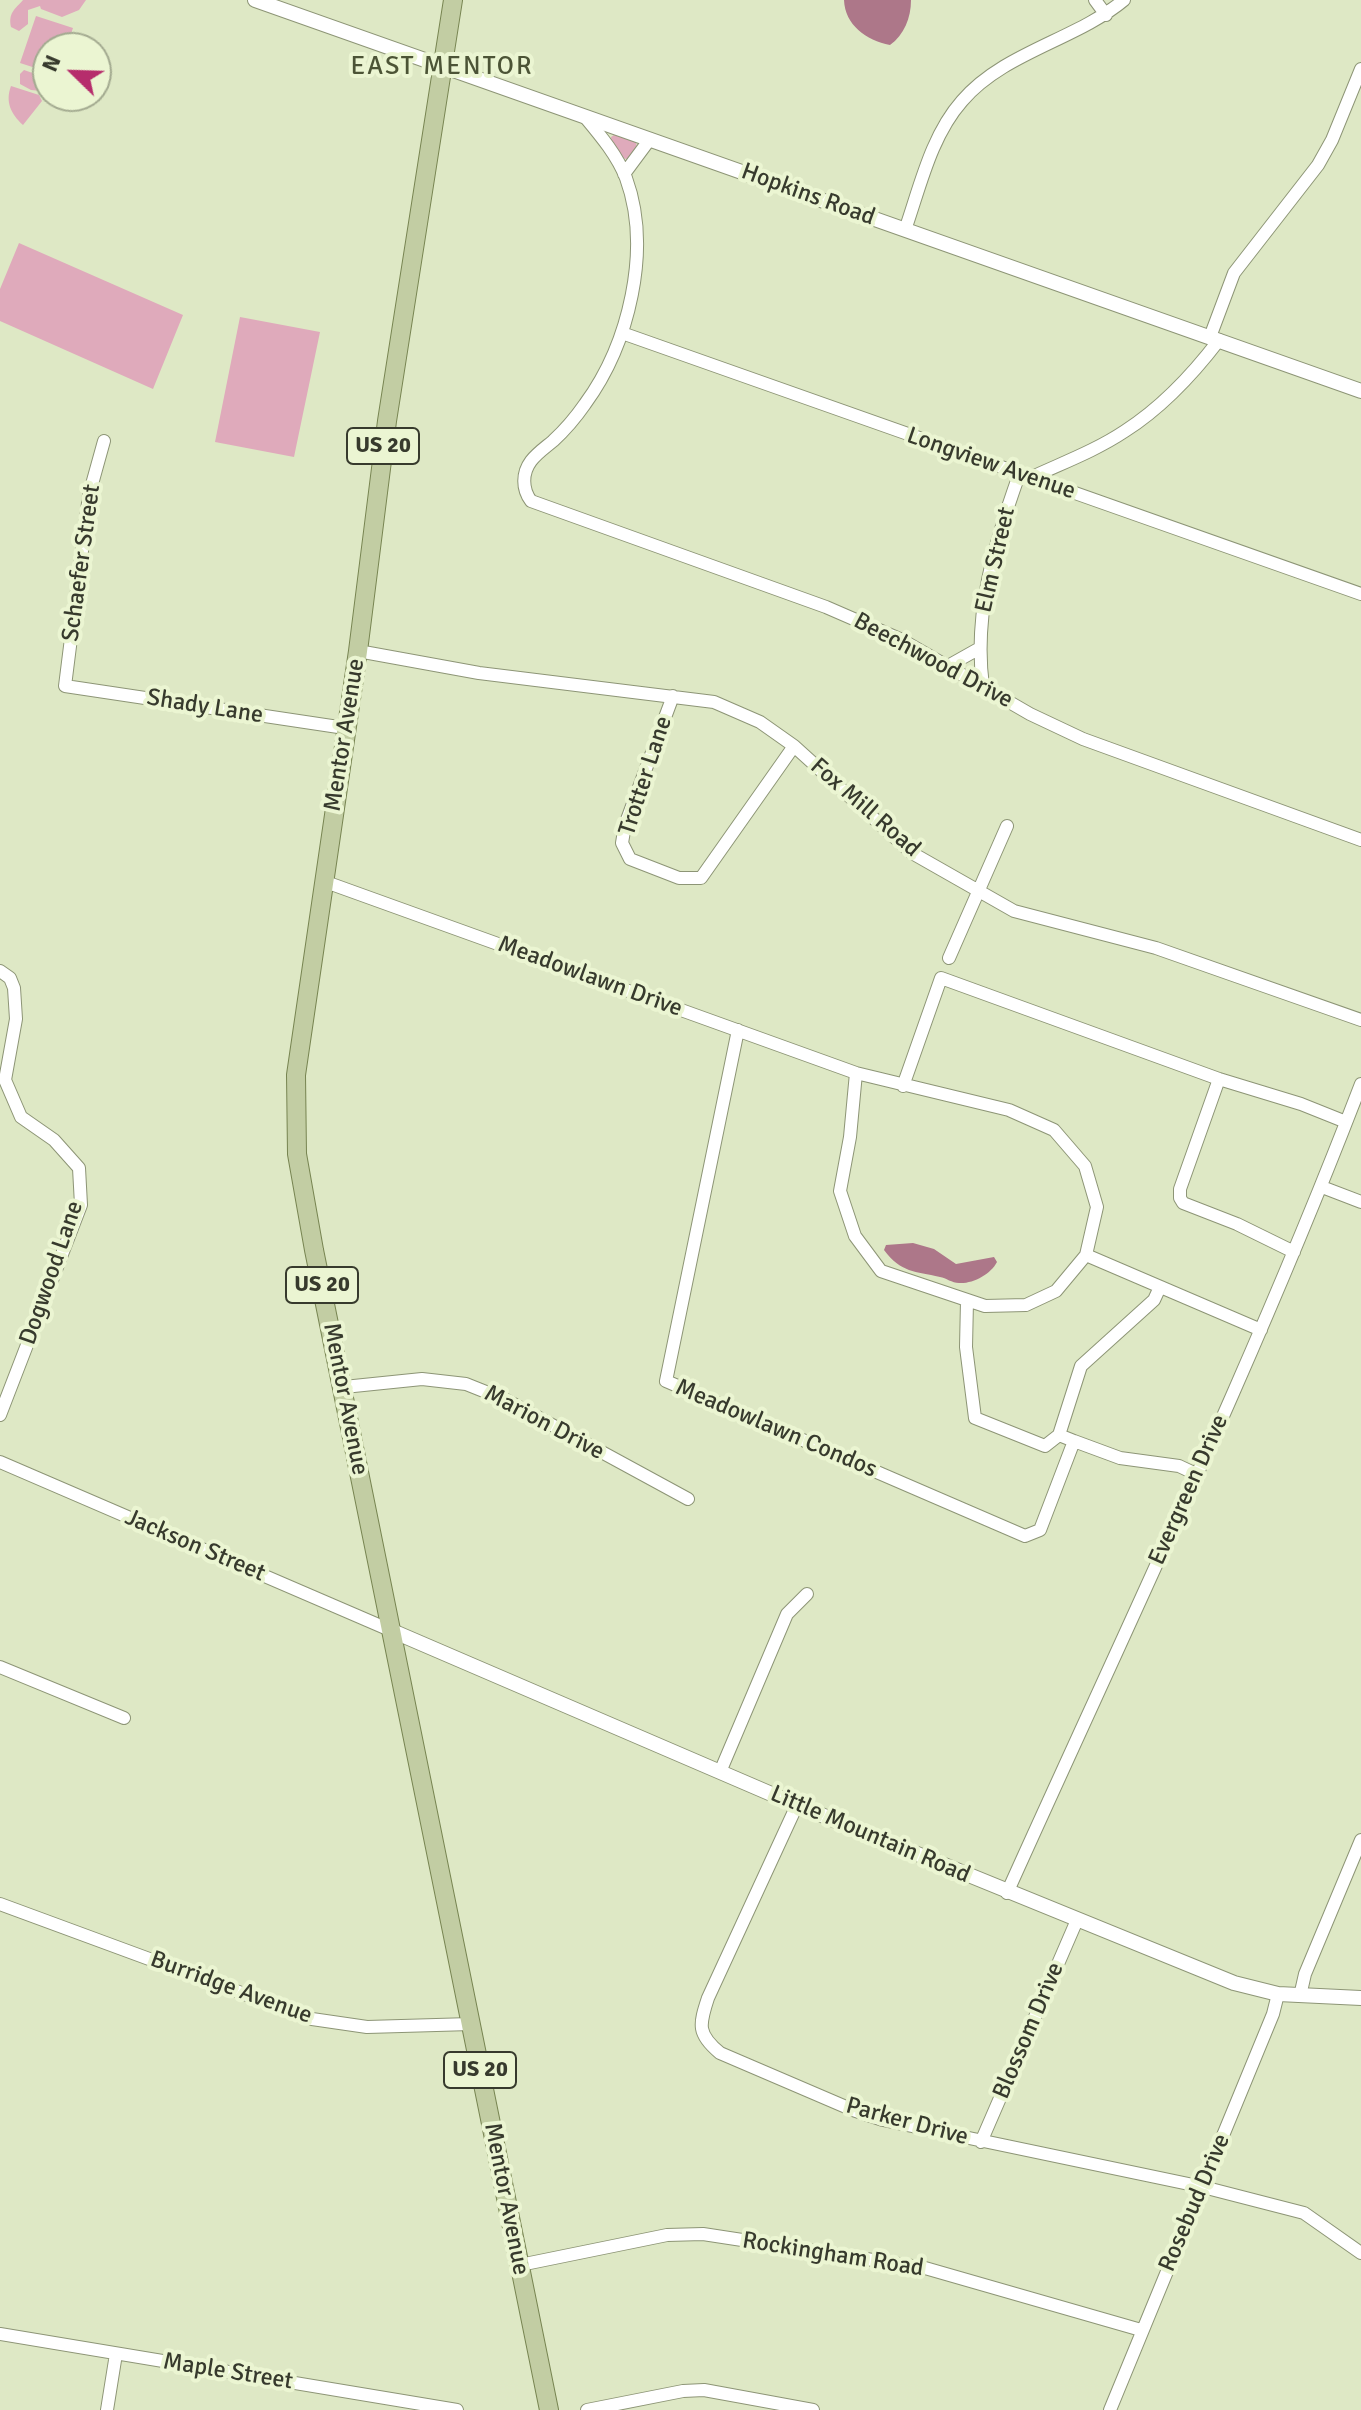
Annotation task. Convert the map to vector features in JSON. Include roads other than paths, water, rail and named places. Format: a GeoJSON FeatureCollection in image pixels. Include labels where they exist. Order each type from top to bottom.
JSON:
{"type":"FeatureCollection","features":[{"type":"Feature","properties":{"kind":"main road","name":"Mentor Avenue"},"geometry":{"type":"LineString","coordinates":[[453,0],[387,421],[358,651],[296,1075],[295,1115],[301,1179],[549,2410]]}},
{"type":"Feature","properties":{"kind":"street","name":"Hopkins Road"},"geometry":{"type":"LineString","coordinates":[[255,0],[1361,391]]}},
{"type":"Feature","properties":{"kind":"street"},"geometry":{"type":"LineString","coordinates":[[1095,0],[1106,15]]}},
{"type":"Feature","properties":{"kind":"street"},"geometry":{"type":"LineString","coordinates":[[905,230],[931,155],[946,123],[963,99],[1010,65],[1106,15],[1124,0]]}},
{"type":"Feature","properties":{"kind":"street"},"geometry":{"type":"LineString","coordinates":[[1214,339],[1234,273],[1318,165],[1332,140],[1361,69]]}},
{"type":"Feature","properties":{"kind":"street"},"geometry":{"type":"LineString","coordinates":[[584,115],[624,174],[632,200],[637,247],[634,287],[622,333]]}},
{"type":"Feature","properties":{"kind":"street"},"geometry":{"type":"LineString","coordinates":[[624,174],[650,139]]}},
{"type":"Feature","properties":{"kind":"street","name":"Beechwood Drive"},"geometry":{"type":"LineString","coordinates":[[622,333],[588,401],[530,462],[523,483],[526,494],[537,505],[793,593],[869,625],[1030,714],[1083,739],[1361,840]]}},
{"type":"Feature","properties":{"kind":"street","name":"Longview Avenue"},"geometry":{"type":"LineString","coordinates":[[622,333],[1361,594]]}},
{"type":"Feature","properties":{"kind":"street","name":"Elm Street"},"geometry":{"type":"LineString","coordinates":[[983,686],[980,648],[986,592],[995,550],[1024,476],[1095,448],[1126,431],[1161,403],[1214,339]]}},
{"type":"Feature","properties":{"kind":"street","name":"Schaefer Street"},"geometry":{"type":"LineString","coordinates":[[65,686],[89,495],[104,441]]}},
{"type":"Feature","properties":{"kind":"street","name":"Elm Street"},"geometry":{"type":"LineString","coordinates":[[948,666],[980,648]]}},
{"type":"Feature","properties":{"kind":"street","name":"Fox Mill Road"},"geometry":{"type":"LineString","coordinates":[[358,651],[479,673],[714,702],[737,710],[794,746],[912,853],[1014,911],[1156,948],[1361,1020]]}},
{"type":"Feature","properties":{"kind":"street","name":"Shady Lane"},"geometry":{"type":"LineString","coordinates":[[65,686],[345,728]]}},
{"type":"Feature","properties":{"kind":"street","name":"Trotter Lane"},"geometry":{"type":"LineString","coordinates":[[673,696],[625,825],[622,843],[630,859],[679,878],[701,878],[794,746]]}},
{"type":"Feature","properties":{"kind":"street"},"geometry":{"type":"LineString","coordinates":[[949,958],[1007,826]]}},
{"type":"Feature","properties":{"kind":"street","name":"Meadowlawn Drive"},"geometry":{"type":"LineString","coordinates":[[323,881],[856,1073],[1009,1110],[1054,1130],[1085,1166],[1097,1207],[1086,1255],[1056,1291],[1026,1305],[985,1306],[881,1271],[855,1236],[840,1191],[850,1137],[856,1073]]}},
{"type":"Feature","properties":{"kind":"street","name":"Dogwood Lane"},"geometry":{"type":"LineString","coordinates":[[0,971],[10,978],[14,988],[16,1019],[5,1080],[21,1117],[54,1140],[79,1168],[81,1205],[0,1415]]}},
{"type":"Feature","properties":{"kind":"street"},"geometry":{"type":"LineString","coordinates":[[903,1086],[941,978],[1346,1122]]}},
{"type":"Feature","properties":{"kind":"street","name":"Meadowlawn Condos"},"geometry":{"type":"LineString","coordinates":[[738,1030],[666,1381],[1025,1536],[1040,1530],[1074,1441]]}},
{"type":"Feature","properties":{"kind":"street"},"geometry":{"type":"LineString","coordinates":[[1219,1079],[1180,1189],[1180,1198],[1183,1203],[1237,1224],[1294,1252]]}},
{"type":"Feature","properties":{"kind":"street","name":"Evergreen Drive"},"geometry":{"type":"LineString","coordinates":[[1007,1893],[1261,1330],[1322,1187],[1361,1084]]}},
{"type":"Feature","properties":{"kind":"street"},"geometry":{"type":"LineString","coordinates":[[1322,1187],[1361,1202]]}},
{"type":"Feature","properties":{"kind":"street"},"geometry":{"type":"LineString","coordinates":[[1086,1255],[1261,1330]]}},
{"type":"Feature","properties":{"kind":"street"},"geometry":{"type":"LineString","coordinates":[[967,1301],[966,1347],[975,1418],[1045,1446],[1059,1435],[1081,1366],[1154,1300],[1160,1287]]}},
{"type":"Feature","properties":{"kind":"street","name":"Marion Drive"},"geometry":{"type":"LineString","coordinates":[[344,1387],[422,1379],[466,1384],[506,1400],[688,1499]]}},
{"type":"Feature","properties":{"kind":"street"},"geometry":{"type":"LineString","coordinates":[[1059,1435],[1120,1458],[1179,1466],[1196,1474]]}},
{"type":"Feature","properties":{"kind":"street","name":"Jackson Street"},"geometry":{"type":"LineString","coordinates":[[0,1462],[390,1630]]}},
{"type":"Feature","properties":{"kind":"street"},"geometry":{"type":"LineString","coordinates":[[720,1772],[787,1614],[807,1594]]}},
{"type":"Feature","properties":{"kind":"street","name":"Little Mountain Road"},"geometry":{"type":"LineString","coordinates":[[390,1630],[1007,1893],[1234,1983],[1278,1994],[1361,1998]]}},
{"type":"Feature","properties":{"kind":"street"},"geometry":{"type":"LineString","coordinates":[[0,1667],[124,1718]]}},
{"type":"Feature","properties":{"kind":"street","name":"Parker Drive"},"geometry":{"type":"LineString","coordinates":[[797,1805],[708,1998],[700,2020],[706,2042],[720,2053],[883,2120],[1203,2187],[1304,2213],[1361,2253]]}},
{"type":"Feature","properties":{"kind":"street"},"geometry":{"type":"LineString","coordinates":[[1300,1996],[1305,1974],[1361,1840]]}},
{"type":"Feature","properties":{"kind":"street","name":"Burridge Avenue"},"geometry":{"type":"LineString","coordinates":[[0,1904],[312,2019],[367,2027],[471,2024]]}},
{"type":"Feature","properties":{"kind":"street","name":"Blossom Drive"},"geometry":{"type":"LineString","coordinates":[[981,2142],[1077,1920]]}},
{"type":"Feature","properties":{"kind":"street","name":"Rosebud Drive"},"geometry":{"type":"LineString","coordinates":[[1110,2410],[1273,2014],[1278,1994]]}},
{"type":"Feature","properties":{"kind":"street","name":"Rockingham Road"},"geometry":{"type":"LineString","coordinates":[[520,2265],[667,2235],[703,2234],[925,2268],[1141,2330]]}},
{"type":"Feature","properties":{"kind":"street","name":"Maple Street"},"geometry":{"type":"LineString","coordinates":[[0,2334],[457,2410]]}},
{"type":"Feature","properties":{"kind":"street"},"geometry":{"type":"LineString","coordinates":[[107,2410],[116,2354]]}},
{"type":"Feature","properties":{"kind":"street"},"geometry":{"type":"LineString","coordinates":[[587,2410],[683,2391],[704,2390],[813,2410]]}},
{"type":"Feature","properties":{"kind":"district","name":"EAST MENTOR"},"geometry":{"type":"Point","coordinates":[442,67]}}]}
